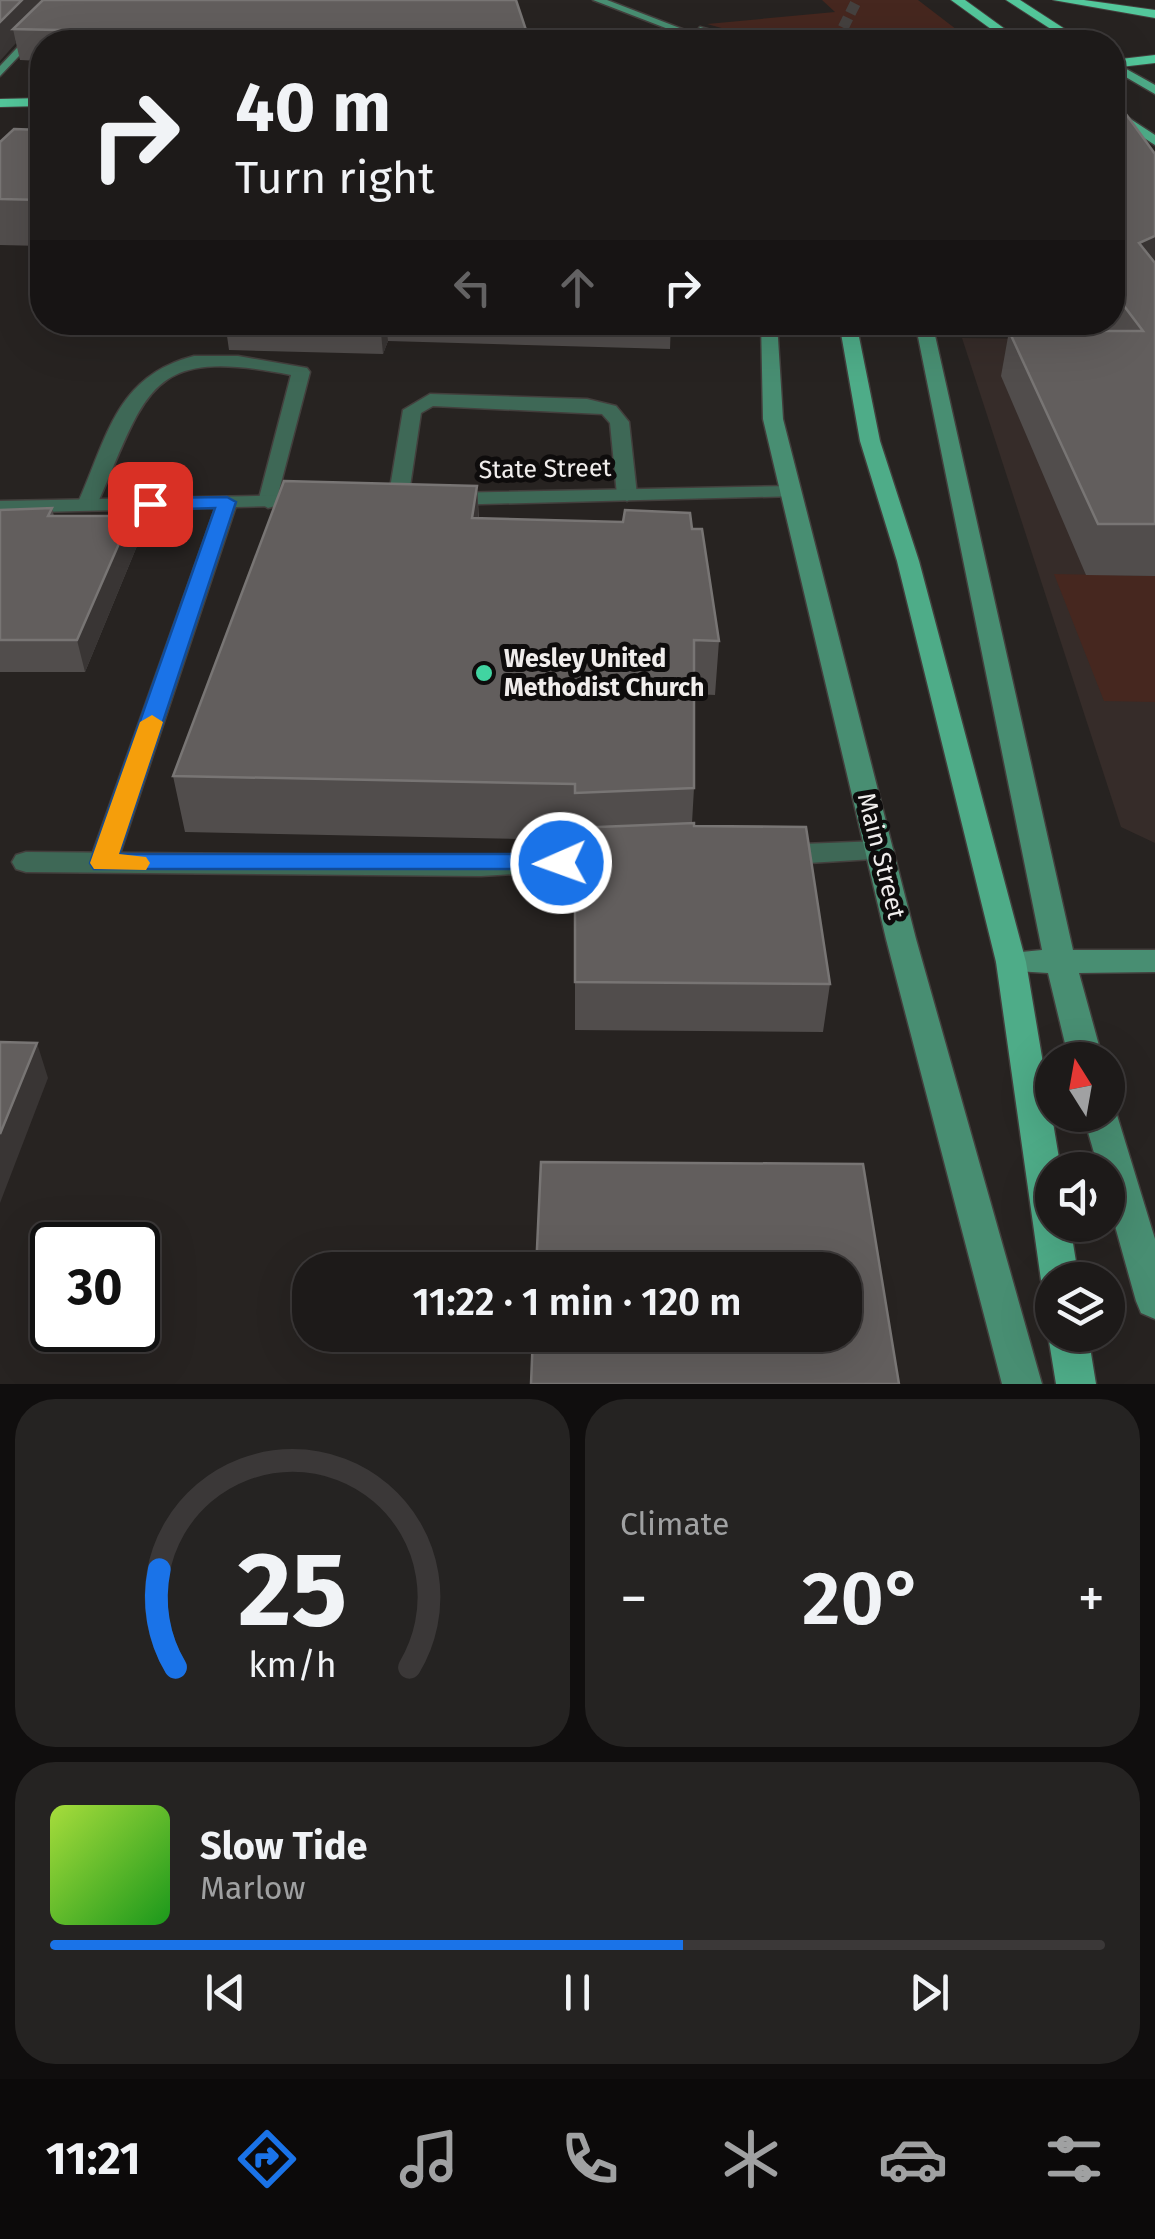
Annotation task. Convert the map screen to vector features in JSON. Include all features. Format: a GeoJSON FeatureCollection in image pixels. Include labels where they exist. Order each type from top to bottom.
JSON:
{"type":"FeatureCollection","features":[{"type":"Feature","properties":{"kind":"highway"},"geometry":{"type":"LineString","coordinates":[[958,0],[1000,30]]}},
{"type":"Feature","properties":{"kind":"highway"},"geometry":{"type":"LineString","coordinates":[[1012,0],[1061,30]]}},
{"type":"Feature","properties":{"kind":"highway"},"geometry":{"type":"LineString","coordinates":[[1058,0],[1155,14]]}},
{"type":"Feature","properties":{"kind":"highway"},"geometry":{"type":"LineString","coordinates":[[1125,63],[1155,59]]}},
{"type":"Feature","properties":{"kind":"highway"},"geometry":{"type":"LineString","coordinates":[[0,103],[30,102]]}},
{"type":"Feature","properties":{"kind":"main road"},"geometry":{"type":"LineString","coordinates":[[39,30],[67,0]]}},
{"type":"Feature","properties":{"kind":"main road"},"geometry":{"type":"LineString","coordinates":[[598,0],[682,30]]}},
{"type":"Feature","properties":{"kind":"main road"},"geometry":{"type":"LineString","coordinates":[[651,18],[697,30]]}},
{"type":"Feature","properties":{"kind":"main road"},"geometry":{"type":"LineString","coordinates":[[0,73],[30,40]]}},
{"type":"Feature","properties":{"kind":"main road"},"geometry":{"type":"LineString","coordinates":[[1125,71],[1155,90]]}},
{"type":"Feature","properties":{"kind":"main road"},"geometry":{"type":"LineString","coordinates":[[1125,120],[1155,141]]}},
{"type":"Feature","properties":{"kind":"main road","name":"Main Street"},"geometry":{"type":"LineString","coordinates":[[770,335],[773,420],[880,851],[1022,1384]]}},
{"type":"Feature","properties":{"kind":"main road"},"geometry":{"type":"LineString","coordinates":[[850,335],[870,441],[908,561],[1011,962],[1057,1262]]}},
{"type":"Feature","properties":{"kind":"main road"},"geometry":{"type":"LineString","coordinates":[[925,335],[1060,961],[1081,1042]]}},
{"type":"Feature","properties":{"kind":"main road"},"geometry":{"type":"LineString","coordinates":[[1011,962],[1155,960]]}},
{"type":"Feature","properties":{"kind":"main road"},"geometry":{"type":"LineString","coordinates":[[1105,1132],[1155,1302]]}},
{"type":"Feature","properties":{"kind":"main road"},"geometry":{"type":"LineString","coordinates":[[1071,1352],[1076,1384]]}},
{"type":"Feature","properties":{"kind":"street"},"geometry":{"type":"LineString","coordinates":[[87,505],[140,393],[160,374],[188,363],[217,360],[301,372],[268,502]]}},
{"type":"Feature","properties":{"kind":"street","name":"State Street"},"geometry":{"type":"LineString","coordinates":[[627,496],[619,422],[609,410],[587,405],[430,400],[412,410],[388,500],[627,496],[791,492]]}},
{"type":"Feature","properties":{"kind":"street"},"geometry":{"type":"LineString","coordinates":[[0,507],[324,501]]}},
{"type":"Feature","properties":{"kind":"street"},"geometry":{"type":"LineString","coordinates":[[103,863],[227,502]]}},
{"type":"Feature","properties":{"kind":"street"},"geometry":{"type":"LineString","coordinates":[[741,856],[880,851]]}},
{"type":"Feature","properties":{"kind":"street"},"geometry":{"type":"LineString","coordinates":[[26,862],[481,866],[641,860]]}},
{"type":"Feature","properties":{"kind":"shaded area"},"geometry":{"type":"Polygon","coordinates":[[[822,0],[918,0],[957,30],[729,30],[707,24],[835,12],[822,0]]]}},
{"type":"Feature","properties":{"kind":"shaded area"},"geometry":{"type":"Polygon","coordinates":[[[962,338],[1155,341],[1155,843],[1121,827],[962,338]]]}},
{"type":"Feature","properties":{"kind":"shaded area"},"geometry":{"type":"Polygon","coordinates":[[[1054,574],[1155,576],[1155,702],[1104,701],[1054,574]]]}},
{"type":"Feature","properties":{"kind":"building"},"geometry":{"type":"Polygon","coordinates":[[[0,0],[22,0],[0,22],[0,0]]]}},
{"type":"Feature","properties":{"kind":"building"},"geometry":{"type":"Polygon","coordinates":[[[43,0],[516,0],[526,30],[59,30],[13,29],[43,0]]]}},
{"type":"Feature","properties":{"kind":"building"},"geometry":{"type":"Polygon","coordinates":[[[1125,113],[1155,154],[1155,236],[1139,243],[1155,263],[1155,524],[1098,524],[1011,335],[1125,335],[1125,331],[1143,331],[1125,307],[1125,113]]]}},
{"type":"Feature","properties":{"kind":"building"},"geometry":{"type":"Polygon","coordinates":[[[14,129],[30,130],[30,200],[0,199],[0,142],[14,129]]]}},
{"type":"Feature","properties":{"kind":"building","name":"Wesley United Methodist Church"},"geometry":{"type":"Polygon","coordinates":[[[284,481],[477,486],[472,518],[623,522],[625,510],[690,513],[692,529],[702,529],[719,641],[694,640],[694,788],[575,793],[575,784],[173,776],[284,481]]]}},
{"type":"Feature","properties":{"kind":"building"},"geometry":{"type":"Polygon","coordinates":[[[52,508],[48,516],[131,516],[77,640],[0,640],[0,510],[52,508]]]}},
{"type":"Feature","properties":{"kind":"building"},"geometry":{"type":"Polygon","coordinates":[[[694,823],[806,827],[830,984],[575,982],[575,828],[694,823]]]}},
{"type":"Feature","properties":{"kind":"building"},"geometry":{"type":"Polygon","coordinates":[[[0,1042],[37,1043],[0,1134],[0,1042]]]}},
{"type":"Feature","properties":{"kind":"building"},"geometry":{"type":"Polygon","coordinates":[[[541,1162],[863,1164],[899,1384],[531,1384],[532,1352],[862,1352],[862,1252],[537,1252],[541,1162]]]}},
{"type":"Feature","properties":{"kind":"tunnel"},"geometry":{"type":"LineString","coordinates":[[842,30],[857,0]]}},
{"type":"Feature","properties":{"kind":"slow traffic"},"geometry":{"type":"LineString","coordinates":[[137,863],[103,863],[152,722]]}},
{"type":"Feature","properties":{"kind":"place","name":"Wesley United Methodist Church"},"geometry":{"type":"Point","coordinates":[484,673]}},
{"type":"Feature","properties":{"kind":"route"},"geometry":{"type":"LineString","coordinates":[[150,504],[227,502],[103,863],[561,863]]}}]}
